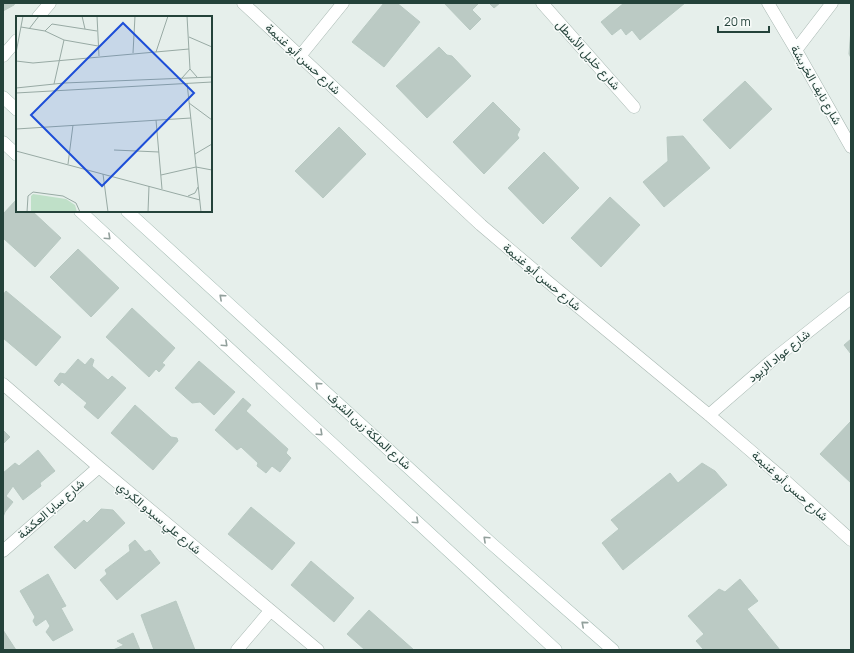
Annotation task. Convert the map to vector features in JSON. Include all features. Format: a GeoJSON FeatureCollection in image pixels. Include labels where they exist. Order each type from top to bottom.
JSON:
{"type":"FeatureCollection","features":[{"type":"Feature","properties":{"kind":"street"},"geometry":{"type":"LineString","coordinates":[[39,16],[50,3]]}},
{"type":"Feature","properties":{"kind":"street","name":"شارع حسن أبو غنيمة"},"geometry":{"type":"LineString","coordinates":[[243,3],[481,224],[547,281],[709,415],[851,540]]}},
{"type":"Feature","properties":{"kind":"street"},"geometry":{"type":"LineString","coordinates":[[300,56],[343,3]]}},
{"type":"Feature","properties":{"kind":"street","name":"شارع خليل الأسطل"},"geometry":{"type":"LineString","coordinates":[[542,3],[634,107]]}},
{"type":"Feature","properties":{"kind":"street","name":"شارع نايف الخريشة"},"geometry":{"type":"LineString","coordinates":[[768,3],[851,148]]}},
{"type":"Feature","properties":{"kind":"street"},"geometry":{"type":"LineString","coordinates":[[796,50],[832,3]]}},
{"type":"Feature","properties":{"kind":"street"},"geometry":{"type":"LineString","coordinates":[[3,56],[16,41]]}},
{"type":"Feature","properties":{"kind":"street"},"geometry":{"type":"LineString","coordinates":[[3,97],[16,109]]}},
{"type":"Feature","properties":{"kind":"street"},"geometry":{"type":"LineString","coordinates":[[3,142],[16,154]]}},
{"type":"Feature","properties":{"kind":"street"},"geometry":{"type":"LineString","coordinates":[[81,212],[556,650]]}},
{"type":"Feature","properties":{"kind":"street","name":"شارع الملكة زين الشرف"},"geometry":{"type":"LineString","coordinates":[[128,212],[492,544],[613,650]]}},
{"type":"Feature","properties":{"kind":"street","name":"شارع عواد الزيود"},"geometry":{"type":"LineString","coordinates":[[709,415],[770,362],[851,298]]}},
{"type":"Feature","properties":{"kind":"street","name":"شارع علي سيدو الكردي"},"geometry":{"type":"LineString","coordinates":[[3,384],[98,467],[318,650]]}},
{"type":"Feature","properties":{"kind":"street","name":"شارع سابا العكشة"},"geometry":{"type":"LineString","coordinates":[[3,551],[98,467]]}},
{"type":"Feature","properties":{"kind":"street"},"geometry":{"type":"LineString","coordinates":[[237,650],[270,611]]}},
{"type":"Feature","properties":{"kind":"building"},"geometry":{"type":"Polygon","coordinates":[[[3,3],[15,3],[3,11],[3,3]]]}},
{"type":"Feature","properties":{"kind":"building"},"geometry":{"type":"Polygon","coordinates":[[[384,3],[397,3],[420,22],[384,67],[352,42],[384,3]]]}},
{"type":"Feature","properties":{"kind":"building"},"geometry":{"type":"Polygon","coordinates":[[[444,3],[479,3],[472,10],[481,19],[470,30],[444,3]]]}},
{"type":"Feature","properties":{"kind":"building"},"geometry":{"type":"Polygon","coordinates":[[[489,3],[500,3],[494,8],[489,3]]]}},
{"type":"Feature","properties":{"kind":"building"},"geometry":{"type":"Polygon","coordinates":[[[624,3],[685,3],[640,40],[632,30],[626,35],[621,28],[612,35],[601,22],[624,3]]]}},
{"type":"Feature","properties":{"kind":"building"},"geometry":{"type":"Polygon","coordinates":[[[851,29],[851,58],[849,54],[851,29]]]}},
{"type":"Feature","properties":{"kind":"building"},"geometry":{"type":"Polygon","coordinates":[[[439,47],[447,55],[452,56],[471,76],[427,118],[396,86],[439,47]]]}},
{"type":"Feature","properties":{"kind":"building"},"geometry":{"type":"Polygon","coordinates":[[[745,81],[772,109],[730,149],[703,120],[745,81]]]}},
{"type":"Feature","properties":{"kind":"building"},"geometry":{"type":"Polygon","coordinates":[[[493,102],[520,129],[517,135],[519,138],[484,174],[453,142],[493,102]]]}},
{"type":"Feature","properties":{"kind":"building"},"geometry":{"type":"Polygon","coordinates":[[[339,127],[366,154],[323,198],[295,171],[339,127]]]}},
{"type":"Feature","properties":{"kind":"building"},"geometry":{"type":"Polygon","coordinates":[[[683,136],[710,168],[664,207],[643,182],[668,161],[667,137],[683,136]]]}},
{"type":"Feature","properties":{"kind":"building"},"geometry":{"type":"Polygon","coordinates":[[[544,152],[579,188],[543,224],[508,188],[544,152]]]}},
{"type":"Feature","properties":{"kind":"building"},"geometry":{"type":"Polygon","coordinates":[[[610,197],[640,225],[601,267],[571,238],[610,197]]]}},
{"type":"Feature","properties":{"kind":"building"},"geometry":{"type":"Polygon","coordinates":[[[16,200],[16,212],[33,212],[61,238],[35,267],[3,238],[3,214],[16,200]]]}},
{"type":"Feature","properties":{"kind":"building"},"geometry":{"type":"Polygon","coordinates":[[[78,249],[119,288],[91,317],[50,277],[78,249]]]}},
{"type":"Feature","properties":{"kind":"building"},"geometry":{"type":"Polygon","coordinates":[[[6,291],[61,337],[36,366],[3,338],[3,295],[6,291]]]}},
{"type":"Feature","properties":{"kind":"building"},"geometry":{"type":"Polygon","coordinates":[[[132,308],[175,348],[162,363],[165,365],[159,372],[156,369],[149,377],[106,337],[132,308]]]}},
{"type":"Feature","properties":{"kind":"building"},"geometry":{"type":"Polygon","coordinates":[[[851,339],[851,354],[844,345],[851,339]]]}},
{"type":"Feature","properties":{"kind":"building"},"geometry":{"type":"Polygon","coordinates":[[[91,358],[94,360],[92,366],[108,380],[112,376],[126,388],[98,419],[84,407],[87,403],[62,382],[59,386],[54,381],[60,373],[65,374],[78,359],[85,365],[91,358]]]}},
{"type":"Feature","properties":{"kind":"building"},"geometry":{"type":"Polygon","coordinates":[[[199,361],[235,392],[214,415],[200,402],[192,403],[175,388],[199,361]]]}},
{"type":"Feature","properties":{"kind":"building"},"geometry":{"type":"Polygon","coordinates":[[[243,398],[251,405],[246,411],[288,449],[286,453],[291,458],[280,472],[272,466],[266,473],[257,466],[258,463],[241,447],[237,450],[215,430],[243,398]]]}},
{"type":"Feature","properties":{"kind":"building"},"geometry":{"type":"Polygon","coordinates":[[[135,405],[171,437],[177,438],[178,441],[153,470],[111,433],[135,405]]]}},
{"type":"Feature","properties":{"kind":"building"},"geometry":{"type":"Polygon","coordinates":[[[851,421],[851,483],[820,454],[851,421]]]}},
{"type":"Feature","properties":{"kind":"building"},"geometry":{"type":"Polygon","coordinates":[[[3,430],[10,437],[3,444],[3,430]]]}},
{"type":"Feature","properties":{"kind":"building"},"geometry":{"type":"Polygon","coordinates":[[[38,450],[55,471],[40,483],[41,486],[23,500],[13,486],[6,496],[13,502],[3,517],[3,473],[15,463],[19,466],[38,450]]]}},
{"type":"Feature","properties":{"kind":"building"},"geometry":{"type":"Polygon","coordinates":[[[702,463],[715,471],[727,485],[623,570],[602,543],[619,529],[611,520],[670,473],[678,483],[702,463]]]}},
{"type":"Feature","properties":{"kind":"building"},"geometry":{"type":"Polygon","coordinates":[[[251,507],[295,543],[272,570],[228,534],[251,507]]]}},
{"type":"Feature","properties":{"kind":"building"},"geometry":{"type":"Polygon","coordinates":[[[101,509],[113,510],[125,523],[75,569],[54,547],[84,520],[87,523],[101,509]]]}},
{"type":"Feature","properties":{"kind":"building"},"geometry":{"type":"Polygon","coordinates":[[[135,540],[145,552],[150,550],[160,563],[117,600],[100,580],[107,574],[105,570],[130,551],[129,545],[135,540]]]}},
{"type":"Feature","properties":{"kind":"building"},"geometry":{"type":"Polygon","coordinates":[[[311,561],[354,598],[334,622],[291,585],[311,561]]]}},
{"type":"Feature","properties":{"kind":"building"},"geometry":{"type":"Polygon","coordinates":[[[48,574],[66,606],[61,608],[73,630],[53,641],[46,632],[50,626],[46,619],[36,626],[33,621],[35,617],[20,591],[48,574]]]}},
{"type":"Feature","properties":{"kind":"building"},"geometry":{"type":"Polygon","coordinates":[[[740,579],[758,601],[747,609],[780,650],[704,650],[696,641],[704,634],[688,616],[719,589],[725,592],[740,579]]]}},
{"type":"Feature","properties":{"kind":"building"},"geometry":{"type":"Polygon","coordinates":[[[176,601],[195,650],[154,650],[141,615],[176,601]]]}},
{"type":"Feature","properties":{"kind":"building"},"geometry":{"type":"Polygon","coordinates":[[[369,610],[414,650],[365,650],[347,634],[369,610]]]}},
{"type":"Feature","properties":{"kind":"building"},"geometry":{"type":"Polygon","coordinates":[[[3,630],[16,650],[3,650],[3,630]]]}},
{"type":"Feature","properties":{"kind":"building"},"geometry":{"type":"Polygon","coordinates":[[[133,633],[140,650],[113,650],[124,645],[117,641],[133,633]]]}}]}
